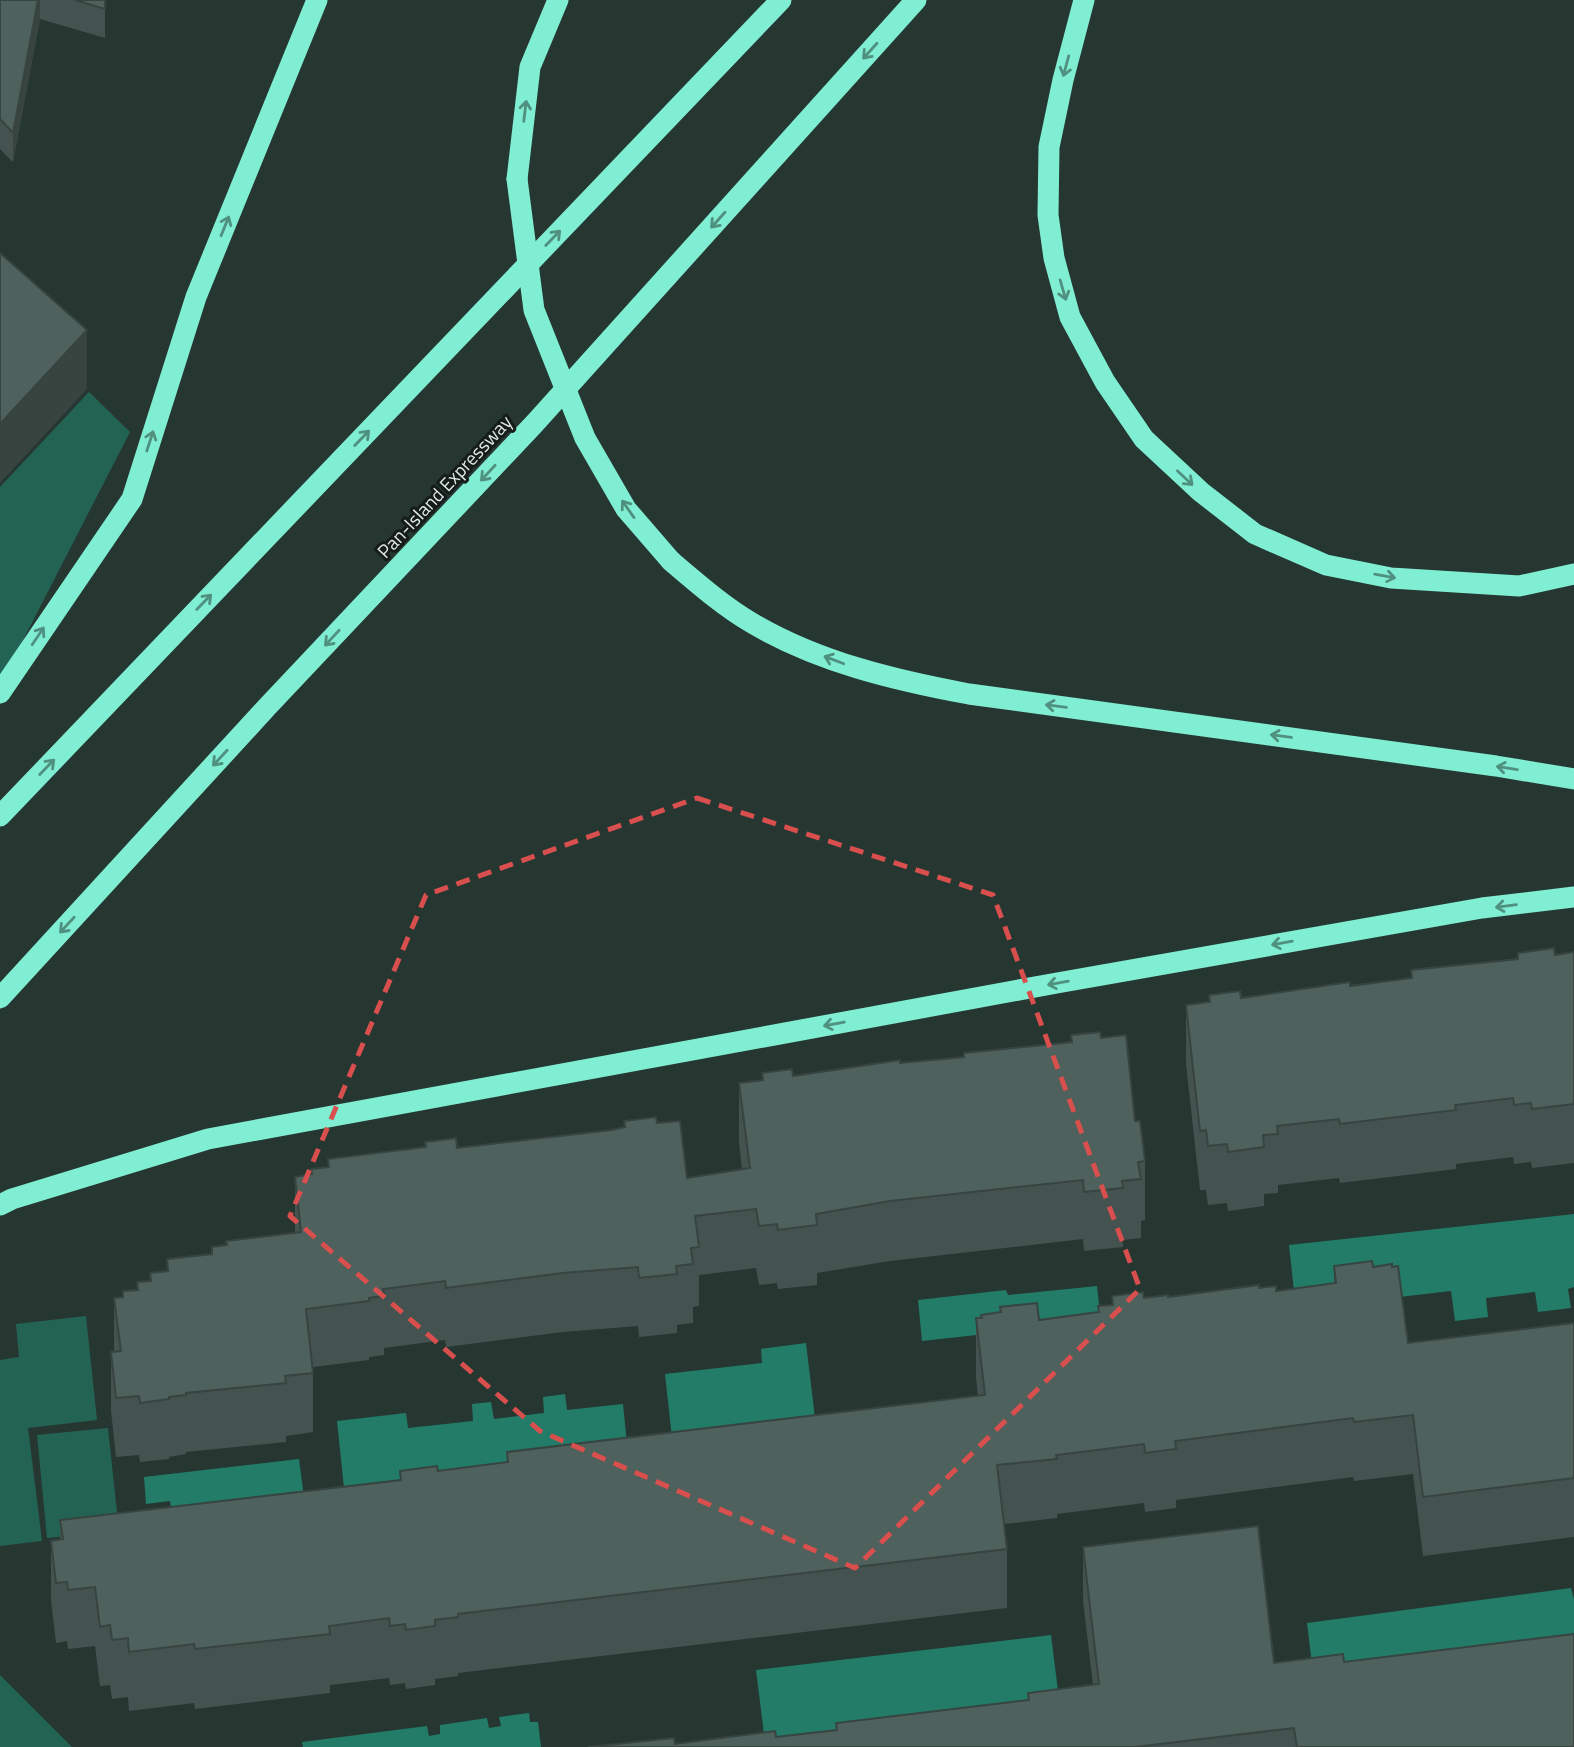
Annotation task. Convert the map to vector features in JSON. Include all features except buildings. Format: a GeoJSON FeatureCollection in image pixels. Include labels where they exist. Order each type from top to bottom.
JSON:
{"type":"FeatureCollection","features":[{"type":"Feature","properties":{"kind":"highway"},"geometry":{"type":"LineString","coordinates":[[0,693],[132,499],[196,297],[317,0]]}},
{"type":"Feature","properties":{"kind":"highway"},"geometry":{"type":"LineString","coordinates":[[558,0],[530,67],[517,179],[534,310],[585,438],[626,509],[671,561],[713,597],[752,623],[802,648],[852,667],[901,681],[969,694],[1574,779]]}},
{"type":"Feature","properties":{"kind":"highway"},"geometry":{"type":"LineString","coordinates":[[0,816],[780,0]]}},
{"type":"Feature","properties":{"kind":"highway","name":"Pan-Island Expressway"},"geometry":{"type":"LineString","coordinates":[[0,998],[267,707],[535,423],[916,0]]}},
{"type":"Feature","properties":{"kind":"highway"},"geometry":{"type":"LineString","coordinates":[[1084,0],[1049,147],[1048,215],[1054,258],[1070,317],[1105,382],[1144,439],[1201,492],[1255,534],[1326,565],[1391,578],[1519,586],[1574,574]]}},
{"type":"Feature","properties":{"kind":"highway"},"geometry":{"type":"LineString","coordinates":[[0,1205],[208,1139],[1071,980],[1482,908],[1574,897]]}},
{"type":"Feature","properties":{"kind":"highlighted area"},"geometry":{"type":"Polygon","coordinates":[[[697,798],[993,895],[1140,1289],[855,1568],[540,1431],[290,1216],[426,895],[697,798]]]}},
{"type":"Feature","properties":{"kind":"shaded area"},"geometry":{"type":"Polygon","coordinates":[[[89,392],[130,432],[0,685],[0,487],[89,392]]]}},
{"type":"Feature","properties":{"kind":"shaded area"},"geometry":{"type":"Polygon","coordinates":[[[1574,1214],[1574,1287],[1568,1289],[1571,1308],[1538,1312],[1535,1292],[1486,1298],[1488,1317],[1455,1321],[1451,1291],[1296,1309],[1289,1245],[1574,1214]]]}},
{"type":"Feature","properties":{"kind":"shaded area"},"geometry":{"type":"Polygon","coordinates":[[[1097,1286],[1100,1314],[995,1333],[922,1341],[918,1300],[1006,1290],[1008,1295],[1097,1286]]]}},
{"type":"Feature","properties":{"kind":"shaded area"},"geometry":{"type":"Polygon","coordinates":[[[86,1316],[97,1420],[28,1428],[42,1541],[0,1546],[0,1360],[19,1357],[16,1324],[86,1316]]]}},
{"type":"Feature","properties":{"kind":"shaded area"},"geometry":{"type":"Polygon","coordinates":[[[806,1343],[818,1443],[673,1447],[665,1374],[762,1363],[761,1349],[806,1343]]]}},
{"type":"Feature","properties":{"kind":"shaded area"},"geometry":{"type":"Polygon","coordinates":[[[565,1394],[567,1410],[623,1404],[628,1454],[344,1488],[337,1421],[406,1413],[408,1428],[473,1421],[472,1404],[491,1402],[494,1419],[544,1413],[543,1397],[565,1394]]]}},
{"type":"Feature","properties":{"kind":"shaded area"},"geometry":{"type":"Polygon","coordinates":[[[108,1428],[119,1531],[47,1538],[37,1435],[108,1428]]]}},
{"type":"Feature","properties":{"kind":"shaded area"},"geometry":{"type":"Polygon","coordinates":[[[299,1459],[305,1505],[173,1521],[170,1501],[146,1504],[144,1477],[299,1459]]]}},
{"type":"Feature","properties":{"kind":"shaded area"},"geometry":{"type":"Polygon","coordinates":[[[1571,1588],[1574,1599],[1574,1641],[1313,1672],[1307,1623],[1571,1588]]]}},
{"type":"Feature","properties":{"kind":"shaded area"},"geometry":{"type":"Polygon","coordinates":[[[1051,1635],[1060,1707],[765,1742],[756,1670],[1051,1635]]]}},
{"type":"Feature","properties":{"kind":"shaded area"},"geometry":{"type":"Polygon","coordinates":[[[0,1675],[72,1747],[0,1747],[0,1675]]]}},
{"type":"Feature","properties":{"kind":"shaded area"},"geometry":{"type":"Polygon","coordinates":[[[529,1713],[530,1722],[538,1722],[541,1747],[303,1747],[302,1742],[427,1726],[429,1736],[440,1734],[440,1725],[487,1718],[489,1728],[501,1726],[499,1717],[529,1713]]]}}]}
